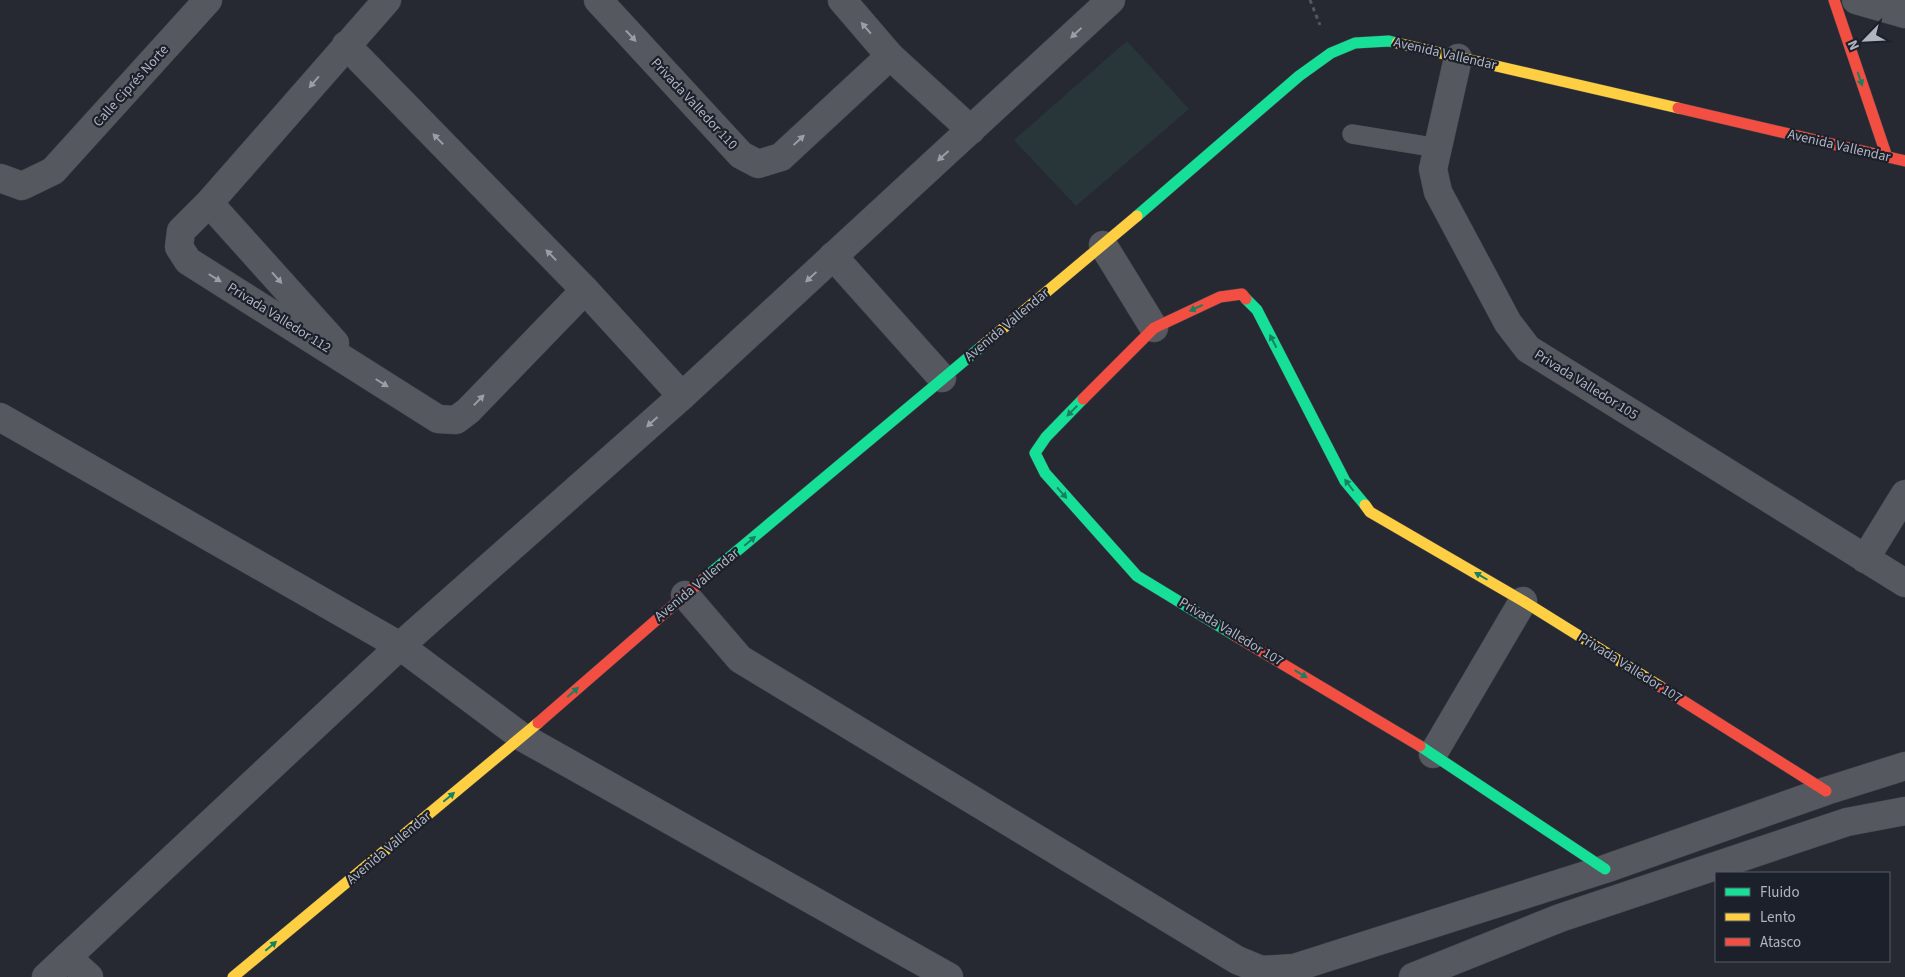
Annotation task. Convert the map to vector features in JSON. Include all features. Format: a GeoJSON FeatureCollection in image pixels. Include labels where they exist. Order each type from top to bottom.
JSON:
{"type":"FeatureCollection","features":[{"type":"Feature","properties":{"kind":"street","name":"Calle Ciprés Norte"},"geometry":{"type":"LineString","coordinates":[[0,178],[22,186],[53,171],[208,0]]}},
{"type":"Feature","properties":{"kind":"street","name":"Privada Valledor 112"},"geometry":{"type":"LineString","coordinates":[[387,0],[209,203],[181,231],[179,247],[188,261],[438,418],[456,420],[468,412],[585,290]]}},
{"type":"Feature","properties":{"kind":"street","name":"Privada Valledor 110"},"geometry":{"type":"LineString","coordinates":[[598,0],[741,155],[758,164],[781,157],[890,56]]}},
{"type":"Feature","properties":{"kind":"street"},"geometry":{"type":"LineString","coordinates":[[842,0],[890,56],[971,130]]}},
{"type":"Feature","properties":{"kind":"street"},"geometry":{"type":"LineString","coordinates":[[46,977],[400,646],[682,396],[1111,0]]}},
{"type":"Feature","properties":{"kind":"street"},"geometry":{"type":"LineString","coordinates":[[1834,0],[1887,157]]}},
{"type":"Feature","properties":{"kind":"street"},"geometry":{"type":"LineString","coordinates":[[1856,0],[1905,14]]}},
{"type":"Feature","properties":{"kind":"street","name":"Avenida Vallendar"},"geometry":{"type":"LineString","coordinates":[[233,977],[522,737],[685,595],[1103,245],[1299,76],[1331,53],[1355,43],[1390,41],[1905,161]]}},
{"type":"Feature","properties":{"kind":"street"},"geometry":{"type":"LineString","coordinates":[[346,45],[585,290],[682,396]]}},
{"type":"Feature","properties":{"kind":"street","name":"Privada Valledor 105"},"geometry":{"type":"LineString","coordinates":[[1458,58],[1433,169],[1438,192],[1508,323],[1528,349],[1905,583]]}},
{"type":"Feature","properties":{"kind":"street"},"geometry":{"type":"LineString","coordinates":[[209,203],[357,367]]}},
{"type":"Feature","properties":{"kind":"street"},"geometry":{"type":"LineString","coordinates":[[1103,245],[1154,328]]}},
{"type":"Feature","properties":{"kind":"street"},"geometry":{"type":"LineString","coordinates":[[833,256],[942,378]]}},
{"type":"Feature","properties":{"kind":"street","name":"Privada Valledor 107"},"geometry":{"type":"LineString","coordinates":[[1605,868],[1433,754],[1137,576],[1045,473],[1035,453],[1046,437],[1154,328],[1220,297],[1242,294],[1257,310],[1345,481],[1370,512],[1523,600],[1826,791]]}},
{"type":"Feature","properties":{"kind":"street"},"geometry":{"type":"LineString","coordinates":[[0,417],[400,646],[522,737],[949,977]]}},
{"type":"Feature","properties":{"kind":"street"},"geometry":{"type":"LineString","coordinates":[[1865,558],[1905,494]]}},
{"type":"Feature","properties":{"kind":"street"},"geometry":{"type":"LineString","coordinates":[[685,595],[740,659],[1228,955],[1261,970],[1294,968],[1605,868],[1826,791],[1905,766]]}},
{"type":"Feature","properties":{"kind":"street"},"geometry":{"type":"LineString","coordinates":[[1433,754],[1523,600]]}},
{"type":"Feature","properties":{"kind":"street"},"geometry":{"type":"LineString","coordinates":[[1412,977],[1560,918],[1847,822],[1905,811]]}},
{"type":"Feature","properties":{"kind":"street"},"geometry":{"type":"LineString","coordinates":[[67,957],[89,977]]}},
{"type":"Feature","properties":{"kind":"lane"},"geometry":{"type":"LineString","coordinates":[[1352,134],[1438,148]]}},
{"type":"Feature","properties":{"kind":"shaded area"},"geometry":{"type":"Polygon","coordinates":[[[1127,41],[1189,109],[1076,206],[1014,140],[1127,41]]]}},
{"type":"Feature","properties":{"kind":"traffic: fast"},"geometry":{"type":"LineString","coordinates":[[1137,216],[1299,76],[1331,53],[1355,43],[1389,41],[1397,43]]}},
{"type":"Feature","properties":{"kind":"traffic: fast"},"geometry":{"type":"LineString","coordinates":[[1246,299],[1257,310],[1345,481],[1365,505]]}},
{"type":"Feature","properties":{"kind":"traffic: fast"},"geometry":{"type":"LineString","coordinates":[[707,576],[982,346]]}},
{"type":"Feature","properties":{"kind":"traffic: fast"},"geometry":{"type":"LineString","coordinates":[[1083,399],[1046,437],[1035,453],[1045,473],[1137,576],[1234,635]]}},
{"type":"Feature","properties":{"kind":"traffic: fast"},"geometry":{"type":"LineString","coordinates":[[1420,746],[1605,869]]}},
{"type":"Feature","properties":{"kind":"traffic: slow"},"geometry":{"type":"LineString","coordinates":[[1397,43],[1678,108]]}},
{"type":"Feature","properties":{"kind":"traffic: slow"},"geometry":{"type":"LineString","coordinates":[[982,346],[1137,216]]}},
{"type":"Feature","properties":{"kind":"traffic: slow"},"geometry":{"type":"LineString","coordinates":[[1365,505],[1370,512],[1523,601],[1661,687]]}},
{"type":"Feature","properties":{"kind":"traffic: slow"},"geometry":{"type":"LineString","coordinates":[[233,977],[538,723]]}},
{"type":"Feature","properties":{"kind":"traffic: jam"},"geometry":{"type":"LineString","coordinates":[[1834,0],[1887,157]]}},
{"type":"Feature","properties":{"kind":"traffic: jam"},"geometry":{"type":"LineString","coordinates":[[1678,108],[1905,161]]}},
{"type":"Feature","properties":{"kind":"traffic: jam"},"geometry":{"type":"LineString","coordinates":[[1083,399],[1154,328],[1220,297],[1242,294],[1246,299]]}},
{"type":"Feature","properties":{"kind":"traffic: jam"},"geometry":{"type":"LineString","coordinates":[[538,723],[707,576]]}},
{"type":"Feature","properties":{"kind":"traffic: jam"},"geometry":{"type":"LineString","coordinates":[[1234,635],[1420,746]]}},
{"type":"Feature","properties":{"kind":"traffic: jam"},"geometry":{"type":"LineString","coordinates":[[1661,687],[1826,791]]}}]}
